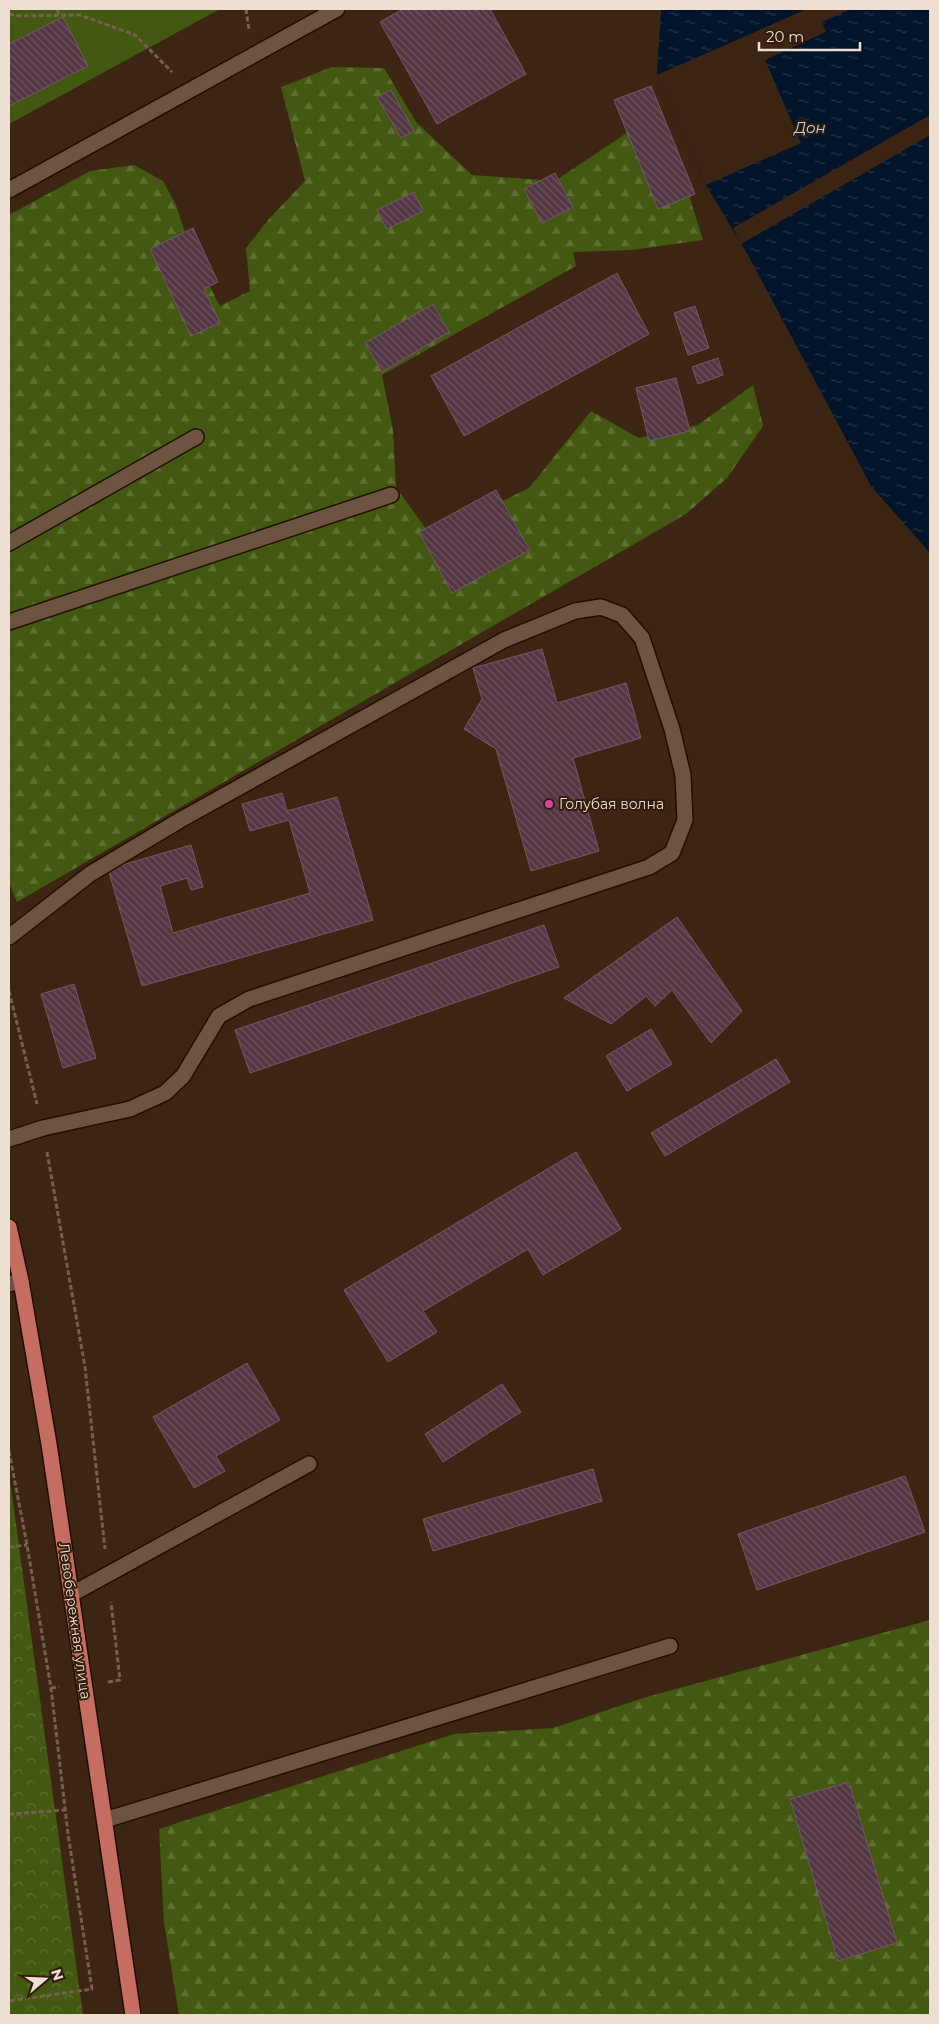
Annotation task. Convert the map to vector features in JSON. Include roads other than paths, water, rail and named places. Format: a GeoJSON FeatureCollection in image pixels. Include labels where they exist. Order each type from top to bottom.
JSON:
{"type":"FeatureCollection","features":[{"type":"Feature","properties":{"kind":"main road","name":"Левобережная улица"},"geometry":{"type":"LineString","coordinates":[[9,1227],[15,1283],[72,1594],[133,2015]]}},
{"type":"Feature","properties":{"kind":"lane"},"geometry":{"type":"LineString","coordinates":[[9,190],[337,9]]}},
{"type":"Feature","properties":{"kind":"lane"},"geometry":{"type":"LineString","coordinates":[[9,543],[196,437]]}},
{"type":"Feature","properties":{"kind":"lane"},"geometry":{"type":"LineString","coordinates":[[9,622],[392,495]]}},
{"type":"Feature","properties":{"kind":"lane"},"geometry":{"type":"LineString","coordinates":[[9,937],[98,869],[182,819],[504,640],[575,611],[601,608],[622,615],[642,638],[672,728],[683,775],[684,820],[672,853],[649,867],[250,998],[219,1016],[183,1076],[165,1093],[130,1109],[43,1128],[9,1139]]}},
{"type":"Feature","properties":{"kind":"lane"},"geometry":{"type":"LineString","coordinates":[[72,1594],[309,1464]]}},
{"type":"Feature","properties":{"kind":"lane"},"geometry":{"type":"LineString","coordinates":[[105,1820],[670,1646]]}},
{"type":"Feature","properties":{"kind":"water","name":"Дон"},"geometry":{"type":"Polygon","coordinates":[[[661,9],[930,9],[930,553],[871,486],[748,255],[706,185],[657,75],[661,9]]]}},
{"type":"Feature","properties":{"kind":"place","name":"Голубая волна"},"geometry":{"type":"Point","coordinates":[549,804]}}]}
